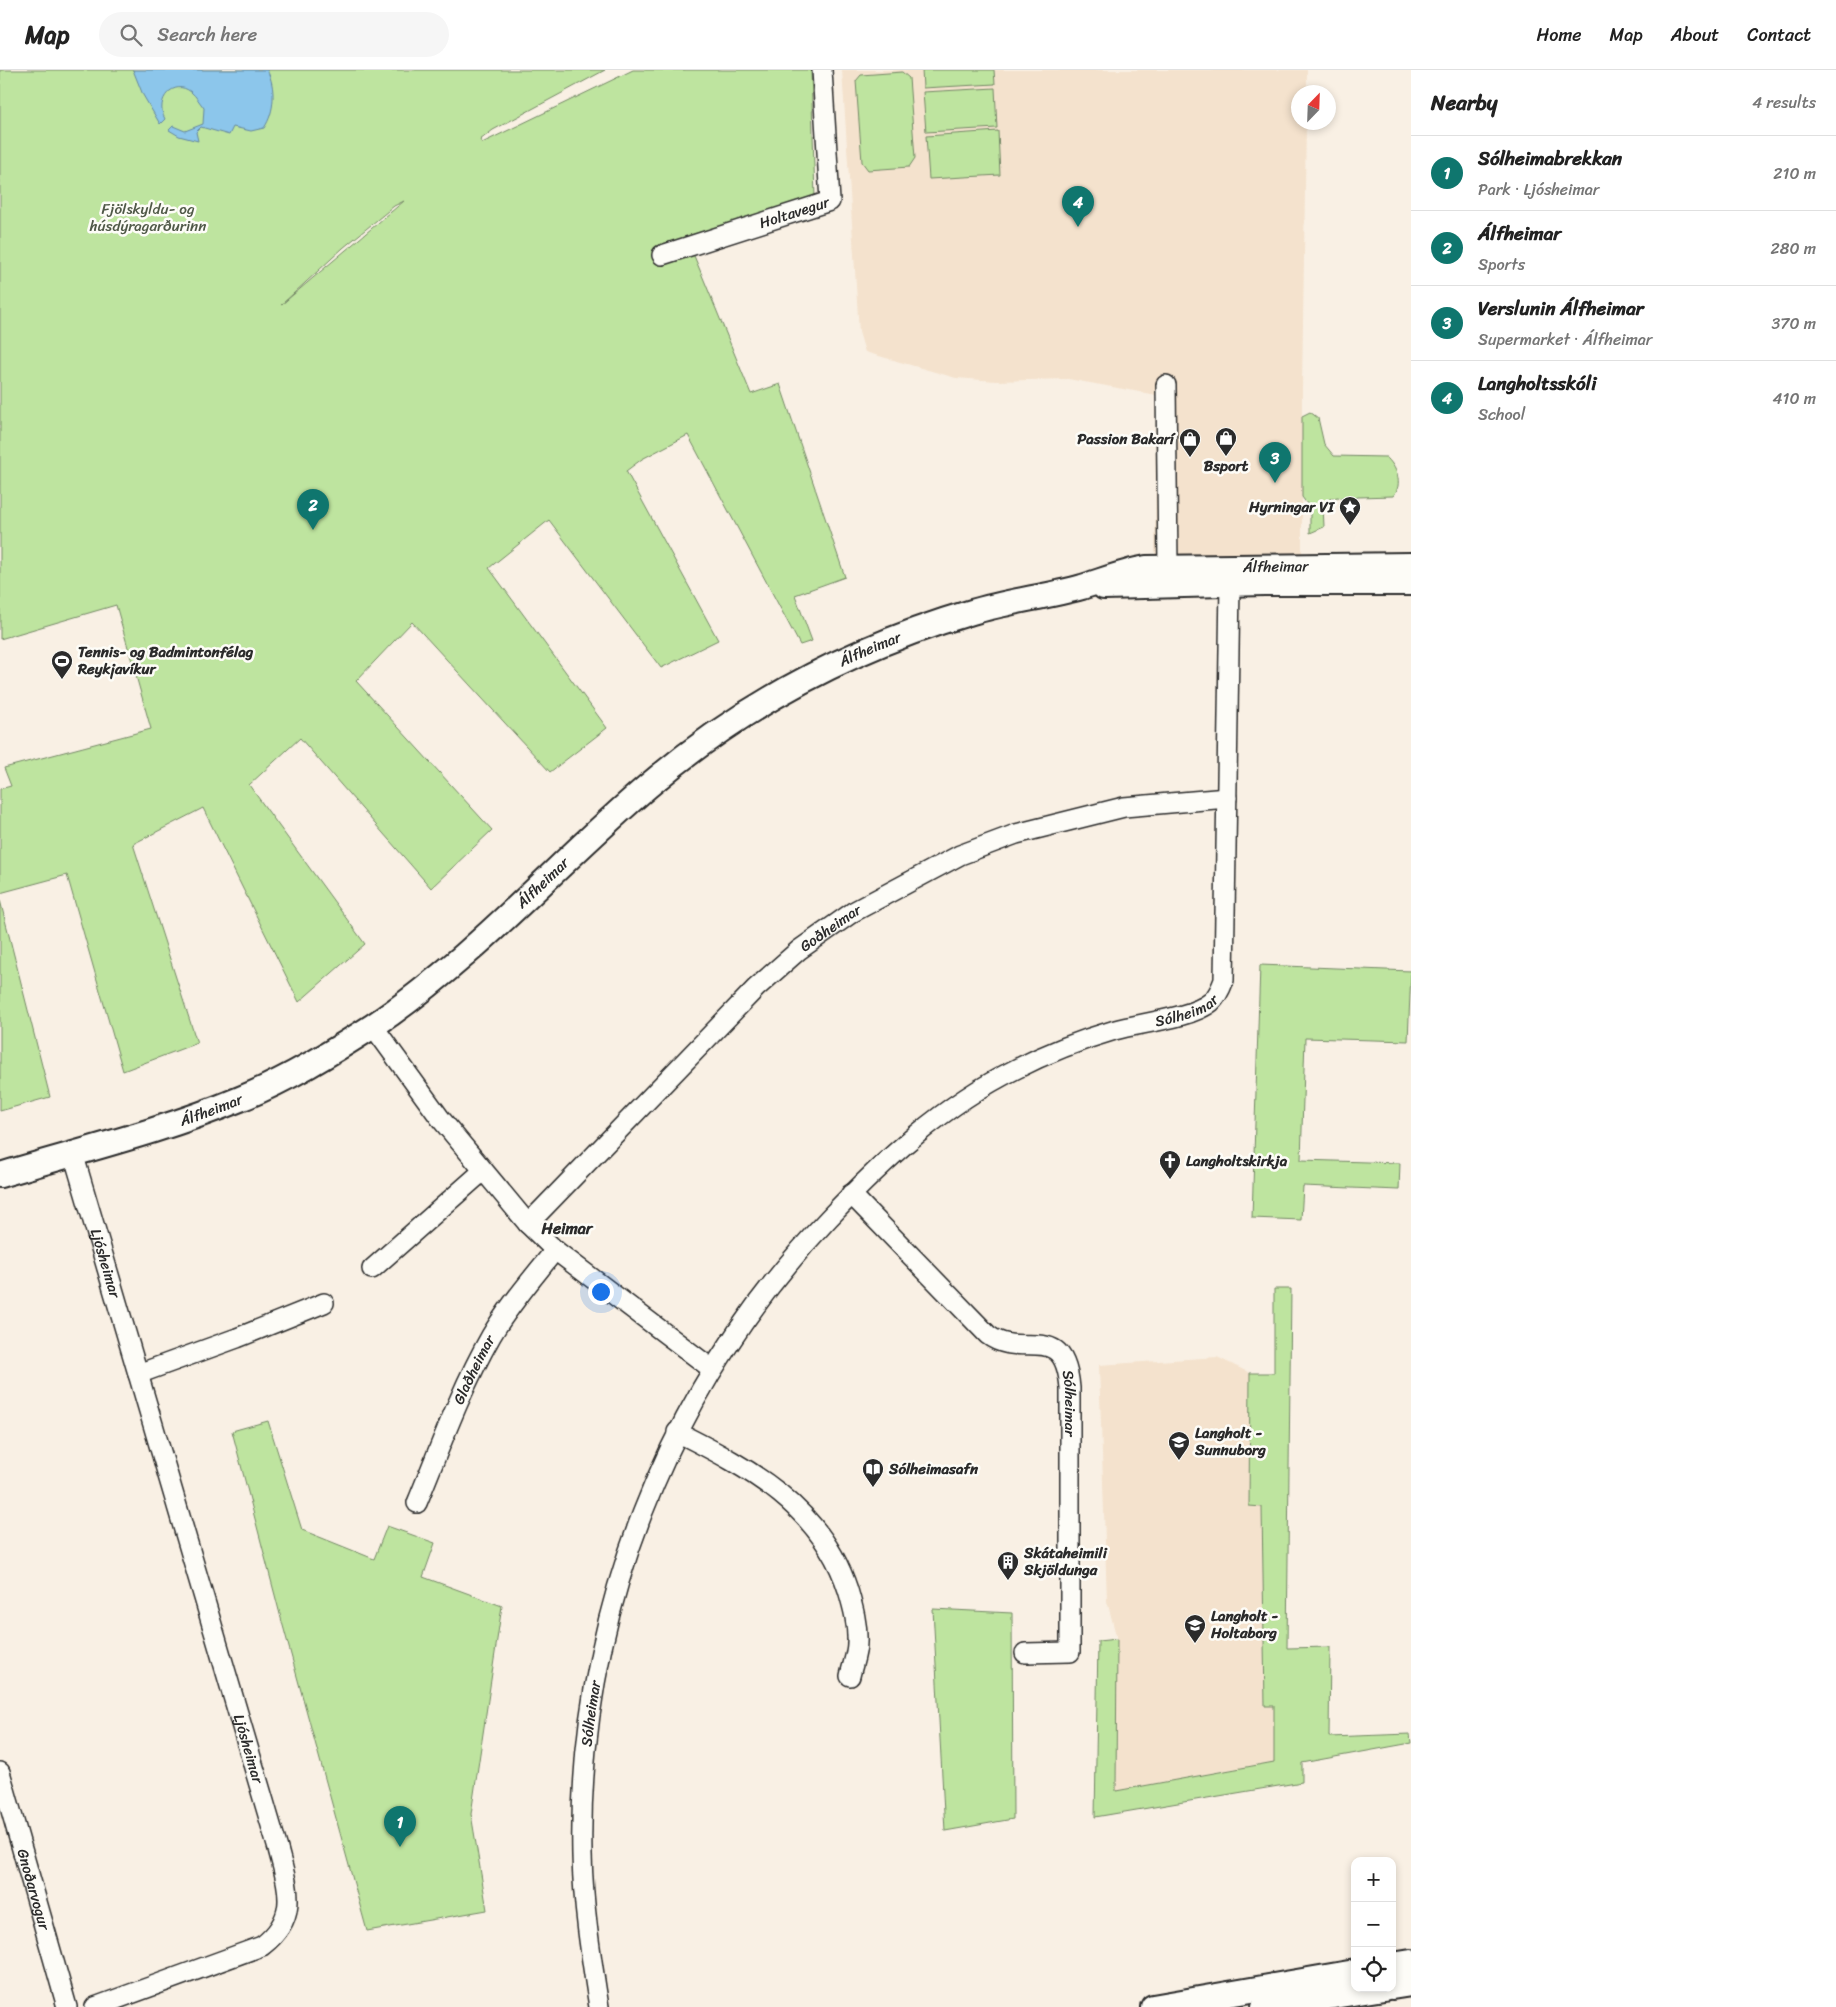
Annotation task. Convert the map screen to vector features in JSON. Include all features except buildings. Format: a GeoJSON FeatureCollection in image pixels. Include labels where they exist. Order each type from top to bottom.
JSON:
{"type":"FeatureCollection","features":[{"type":"Feature","properties":{"kind":"street","name":"Holtavegur"},"geometry":{"type":"LineString","coordinates":[[662,255],[830,201],[822,70]]}},
{"type":"Feature","properties":{"kind":"street"},"geometry":{"type":"LineString","coordinates":[[1166,385],[1168,566]]}},
{"type":"Feature","properties":{"kind":"street","name":"Álfheimar"},"geometry":{"type":"LineString","coordinates":[[1082,586],[1411,565]]}},
{"type":"Feature","properties":{"kind":"street","name":"Álfheimar"},"geometry":{"type":"LineString","coordinates":[[0,1175],[187,1119],[242,1098],[299,1071],[373,1026],[409,1000],[461,957],[648,785],[722,729],[774,694],[835,664],[899,636],[973,611],[1082,586],[1117,573],[1168,566],[1214,566],[1236,575],[1411,583]]}},
{"type":"Feature","properties":{"kind":"street","name":"Sólheimar"},"geometry":{"type":"LineString","coordinates":[[599,2007],[584,1901],[582,1854],[584,1767],[590,1709],[605,1632],[623,1567],[657,1476],[677,1432],[712,1369],[762,1295],[808,1240],[851,1194],[928,1124],[971,1095],[1014,1070],[1074,1044],[1147,1022],[1184,1015],[1211,1002],[1220,989],[1224,980],[1227,798],[1236,575]]}},
{"type":"Feature","properties":{"kind":"street","name":"Goðheimar"},"geometry":{"type":"LineString","coordinates":[[528,1224],[756,988],[799,950],[853,912],[960,855],[1016,834],[1124,807],[1227,798]]}},
{"type":"Feature","properties":{"kind":"street"},"geometry":{"type":"LineString","coordinates":[[373,1026],[440,1118],[528,1224],[555,1250],[712,1369]]}},
{"type":"Feature","properties":{"kind":"street","name":"Ljósheimar"},"geometry":{"type":"LineString","coordinates":[[73,1153],[278,1850],[289,1903],[282,1926],[262,1946],[95,2007]]}},
{"type":"Feature","properties":{"kind":"street"},"geometry":{"type":"LineString","coordinates":[[372,1269],[483,1171]]}},
{"type":"Feature","properties":{"kind":"street","name":"Sólheimar"},"geometry":{"type":"LineString","coordinates":[[851,1194],[995,1340],[1048,1346],[1063,1358],[1066,1365],[1070,1388],[1070,1652],[1025,1653]]}},
{"type":"Feature","properties":{"kind":"street","name":"Glaðheimar"},"geometry":{"type":"LineString","coordinates":[[417,1503],[468,1380],[492,1334],[517,1297],[555,1250]]}},
{"type":"Feature","properties":{"kind":"street"},"geometry":{"type":"LineString","coordinates":[[138,1374],[324,1302]]}},
{"type":"Feature","properties":{"kind":"street"},"geometry":{"type":"LineString","coordinates":[[677,1432],[734,1461],[770,1483],[822,1536],[840,1566],[853,1607],[857,1643],[850,1676]]}},
{"type":"Feature","properties":{"kind":"street","name":"Gnoðarvogur"},"geometry":{"type":"LineString","coordinates":[[0,1772],[67,2007]]}},
{"type":"Feature","properties":{"kind":"street"},"geometry":{"type":"LineString","coordinates":[[1396,1964],[1411,1962]]}},
{"type":"Feature","properties":{"kind":"street"},"geometry":{"type":"LineString","coordinates":[[1153,2007],[1351,1973]]}},
{"type":"Feature","properties":{"kind":"street"},"geometry":{"type":"LineString","coordinates":[[1396,1986],[1411,1984]]}},
{"type":"Feature","properties":{"kind":"street"},"geometry":{"type":"LineString","coordinates":[[1264,2007],[1359,1992]]}},
{"type":"Feature","properties":{"kind":"shaded area"},"geometry":{"type":"Polygon","coordinates":[[[842,70],[1307,70],[1307,85],[1291,85],[1291,130],[1306,130],[1302,390],[1302,570],[1155,574],[1156,395],[1068,379],[996,381],[956,378],[865,352],[859,332],[842,70]]]}},
{"type":"Feature","properties":{"kind":"shaded area"},"geometry":{"type":"Polygon","coordinates":[[[1217,1357],[1250,1373],[1249,1506],[1262,1506],[1265,1705],[1274,1706],[1274,1762],[1116,1791],[1117,1639],[1107,1601],[1099,1365],[1217,1357]]]}},
{"type":"Feature","properties":{"kind":"green space","name":"Fjölskyldu- og húsdýragarðurinn"},"geometry":{"type":"Polygon","coordinates":[[[0,70],[605,70],[493,130],[480,140],[482,143],[633,70],[811,70],[815,198],[690,246],[751,394],[780,384],[845,577],[795,595],[812,641],[800,645],[688,435],[642,459],[626,471],[718,640],[661,668],[549,520],[489,568],[607,728],[550,772],[412,622],[356,681],[492,830],[431,888],[300,738],[249,785],[365,944],[299,1002],[203,808],[133,844],[197,1043],[123,1071],[67,875],[0,893],[0,789],[11,786],[4,768],[151,729],[116,605],[0,639],[0,70]],[[404,201],[394,206],[343,248],[281,305],[404,201]]]}},
{"type":"Feature","properties":{"kind":"green space"},"geometry":{"type":"Polygon","coordinates":[[[922,70],[994,70],[995,84],[923,88],[922,70]]]}},
{"type":"Feature","properties":{"kind":"green space"},"geometry":{"type":"Polygon","coordinates":[[[902,72],[909,78],[915,158],[909,167],[868,170],[862,162],[856,81],[861,75],[902,72]]]}},
{"type":"Feature","properties":{"kind":"green space"},"geometry":{"type":"Polygon","coordinates":[[[995,88],[997,128],[926,132],[923,92],[995,88]]]}},
{"type":"Feature","properties":{"kind":"green space"},"geometry":{"type":"Polygon","coordinates":[[[998,131],[1000,175],[929,179],[926,136],[998,131]]]}},
{"type":"Feature","properties":{"kind":"green space"},"geometry":{"type":"Polygon","coordinates":[[[1310,412],[1318,418],[1324,444],[1334,456],[1386,457],[1396,470],[1398,486],[1393,496],[1358,497],[1349,501],[1338,497],[1331,498],[1323,505],[1324,527],[1310,533],[1310,508],[1302,497],[1302,416],[1310,412]]]}},
{"type":"Feature","properties":{"kind":"green space"},"geometry":{"type":"Polygon","coordinates":[[[0,900],[50,1097],[0,1111],[0,900]]]}},
{"type":"Feature","properties":{"kind":"green space"},"geometry":{"type":"Polygon","coordinates":[[[1260,965],[1411,971],[1408,1041],[1305,1038],[1301,1160],[1400,1163],[1399,1190],[1303,1186],[1301,1220],[1252,1218],[1260,965]]]}},
{"type":"Feature","properties":{"kind":"green space"},"geometry":{"type":"Polygon","coordinates":[[[1274,1289],[1291,1289],[1287,1648],[1330,1647],[1329,1737],[1410,1734],[1411,1743],[1302,1763],[1302,1782],[1095,1817],[1098,1641],[1117,1639],[1116,1791],[1274,1762],[1274,1706],[1265,1706],[1262,1507],[1249,1506],[1250,1373],[1274,1373],[1274,1289]]]}},
{"type":"Feature","properties":{"kind":"green space"},"geometry":{"type":"Polygon","coordinates":[[[268,1421],[302,1530],[374,1559],[387,1526],[435,1543],[423,1577],[502,1606],[471,1814],[487,1910],[367,1931],[282,1622],[232,1431],[268,1421]]]}},
{"type":"Feature","properties":{"kind":"green space"},"geometry":{"type":"Polygon","coordinates":[[[933,1609],[1012,1613],[1013,1819],[945,1831],[933,1609]]]}},
{"type":"Feature","properties":{"kind":"water"},"geometry":{"type":"Polygon","coordinates":[[[133,70],[267,70],[273,92],[268,122],[264,128],[251,131],[233,127],[229,135],[201,127],[196,132],[198,141],[179,136],[169,130],[173,126],[185,131],[203,124],[204,108],[191,92],[185,88],[172,89],[164,98],[162,112],[165,119],[160,124],[143,95],[133,70]]]}},
{"type":"Feature","properties":{"kind":"place","name":"Langholtsskóli"},"geometry":{"type":"Point","coordinates":[1078,227]}},
{"type":"Feature","properties":{"kind":"place","name":"Bsport"},"geometry":{"type":"Point","coordinates":[1226,457]}},
{"type":"Feature","properties":{"kind":"place","name":"Passion Bakarí"},"geometry":{"type":"Point","coordinates":[1190,458]}},
{"type":"Feature","properties":{"kind":"place","name":"Verslunin Álfheimar"},"geometry":{"type":"Point","coordinates":[1275,483]}},
{"type":"Feature","properties":{"kind":"place","name":"Hyrningar VI"},"geometry":{"type":"Point","coordinates":[1350,526]}},
{"type":"Feature","properties":{"kind":"place","name":"Álfheimar"},"geometry":{"type":"Point","coordinates":[313,530]}},
{"type":"Feature","properties":{"kind":"place","name":"Tennis- og Badmintonfélag Reykjavíkur"},"geometry":{"type":"Point","coordinates":[62,680]}},
{"type":"Feature","properties":{"kind":"place","name":"Langholtskirkja"},"geometry":{"type":"Point","coordinates":[1170,1180]}},
{"type":"Feature","properties":{"kind":"place","name":"Langholt - Sunnuborg"},"geometry":{"type":"Point","coordinates":[1179,1461]}},
{"type":"Feature","properties":{"kind":"place","name":"Sólheimasafn"},"geometry":{"type":"Point","coordinates":[873,1488]}},
{"type":"Feature","properties":{"kind":"place","name":"Skátaheimili Skjöldunga"},"geometry":{"type":"Point","coordinates":[1008,1581]}},
{"type":"Feature","properties":{"kind":"place","name":"Langholt - Holtaborg"},"geometry":{"type":"Point","coordinates":[1195,1644]}},
{"type":"Feature","properties":{"kind":"place","name":"Sólheimabrekkan"},"geometry":{"type":"Point","coordinates":[400,1847]}},
{"type":"Feature","properties":{"kind":"district","name":"Heimar"},"geometry":{"type":"Point","coordinates":[567,1228]}}]}
